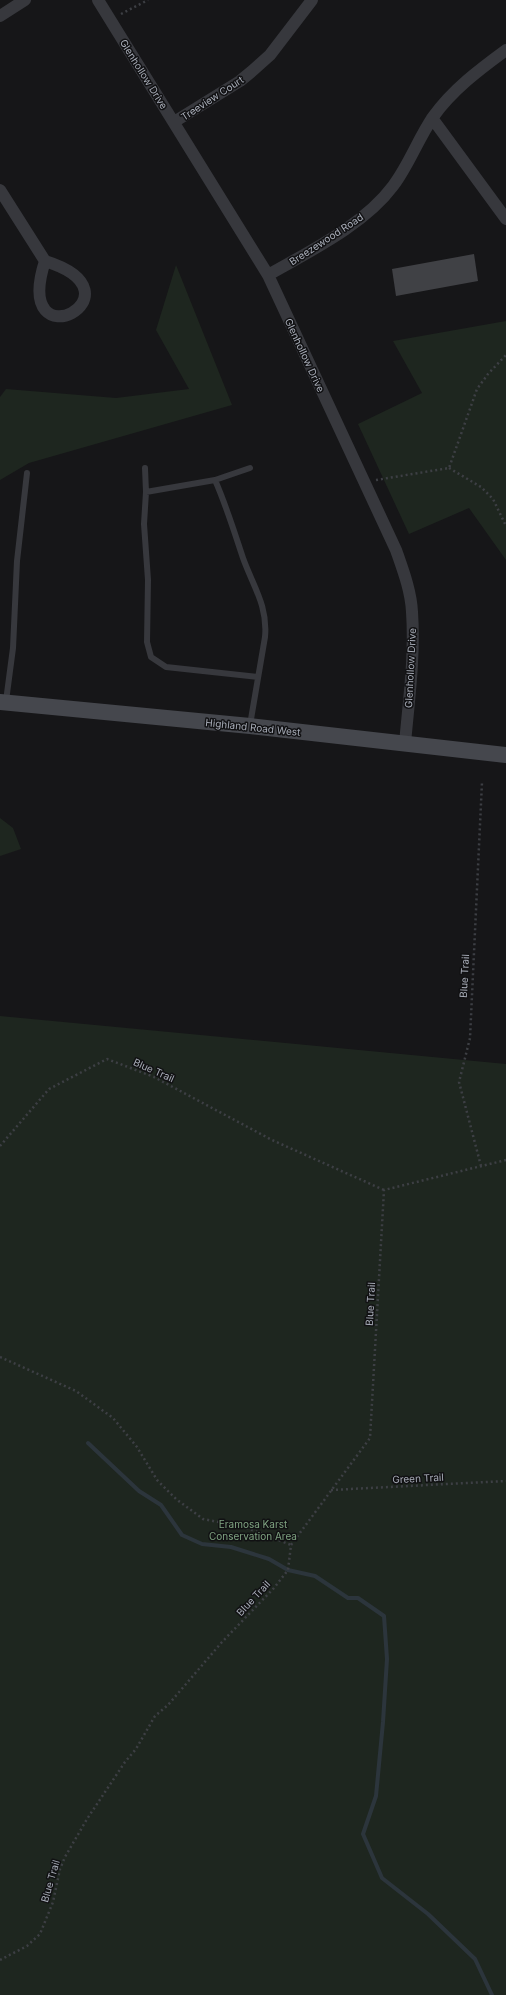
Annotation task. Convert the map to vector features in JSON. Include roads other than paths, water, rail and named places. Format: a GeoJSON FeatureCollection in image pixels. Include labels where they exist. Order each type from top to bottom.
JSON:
{"type":"FeatureCollection","features":[{"type":"Feature","properties":{"kind":"street"},"geometry":{"type":"LineString","coordinates":[[0,16],[25,0]]}},
{"type":"Feature","properties":{"kind":"street","name":"Glenhollow Drive"},"geometry":{"type":"LineString","coordinates":[[98,0],[268,275],[396,550],[408,588],[412,611],[412,665],[405,743]]}},
{"type":"Feature","properties":{"kind":"street","name":"Treeview Court"},"geometry":{"type":"LineString","coordinates":[[174,122],[240,81],[251,72],[270,55],[312,0]]}},
{"type":"Feature","properties":{"kind":"street","name":"Breezewood Road"},"geometry":{"type":"LineString","coordinates":[[268,275],[349,226],[377,205],[394,185],[432,118],[461,85],[506,50]]}},
{"type":"Feature","properties":{"kind":"street"},"geometry":{"type":"LineString","coordinates":[[432,118],[506,219]]}},
{"type":"Feature","properties":{"kind":"street"},"geometry":{"type":"LineString","coordinates":[[0,190],[45,261],[62,266],[82,283],[84,290],[82,304],[71,315],[64,317],[50,314],[40,302],[39,277],[45,261]]}},
{"type":"Feature","properties":{"kind":"street","name":"Highland Road West"},"geometry":{"type":"LineString","coordinates":[[3,702],[250,726],[506,755]]}},
{"type":"Feature","properties":{"kind":"lane"},"geometry":{"type":"LineString","coordinates":[[145,468],[146,492],[144,524],[148,580],[147,642],[151,657],[166,667],[258,677]]}},
{"type":"Feature","properties":{"kind":"lane"},"geometry":{"type":"LineString","coordinates":[[146,492],[215,480],[250,468]]}},
{"type":"Feature","properties":{"kind":"lane"},"geometry":{"type":"LineString","coordinates":[[3,702],[13,648],[17,560],[27,473]]}},
{"type":"Feature","properties":{"kind":"lane"},"geometry":{"type":"LineString","coordinates":[[215,480],[226,504],[244,559],[264,608],[266,625],[250,726]]}},
{"type":"Feature","properties":{"kind":"waterway"},"geometry":{"type":"LineString","coordinates":[[88,1443],[139,1491],[161,1505],[182,1535],[202,1544],[231,1547],[269,1559],[288,1570],[315,1576],[348,1598],[358,1598],[384,1616],[387,1659],[376,1796],[363,1834],[382,1878],[428,1914],[475,1959],[492,1995]]}},
{"type":"Feature","properties":{"kind":"park label","name":"Eramosa Karst Conservation Area"},"geometry":{"type":"Point","coordinates":[253,1530]}}]}
